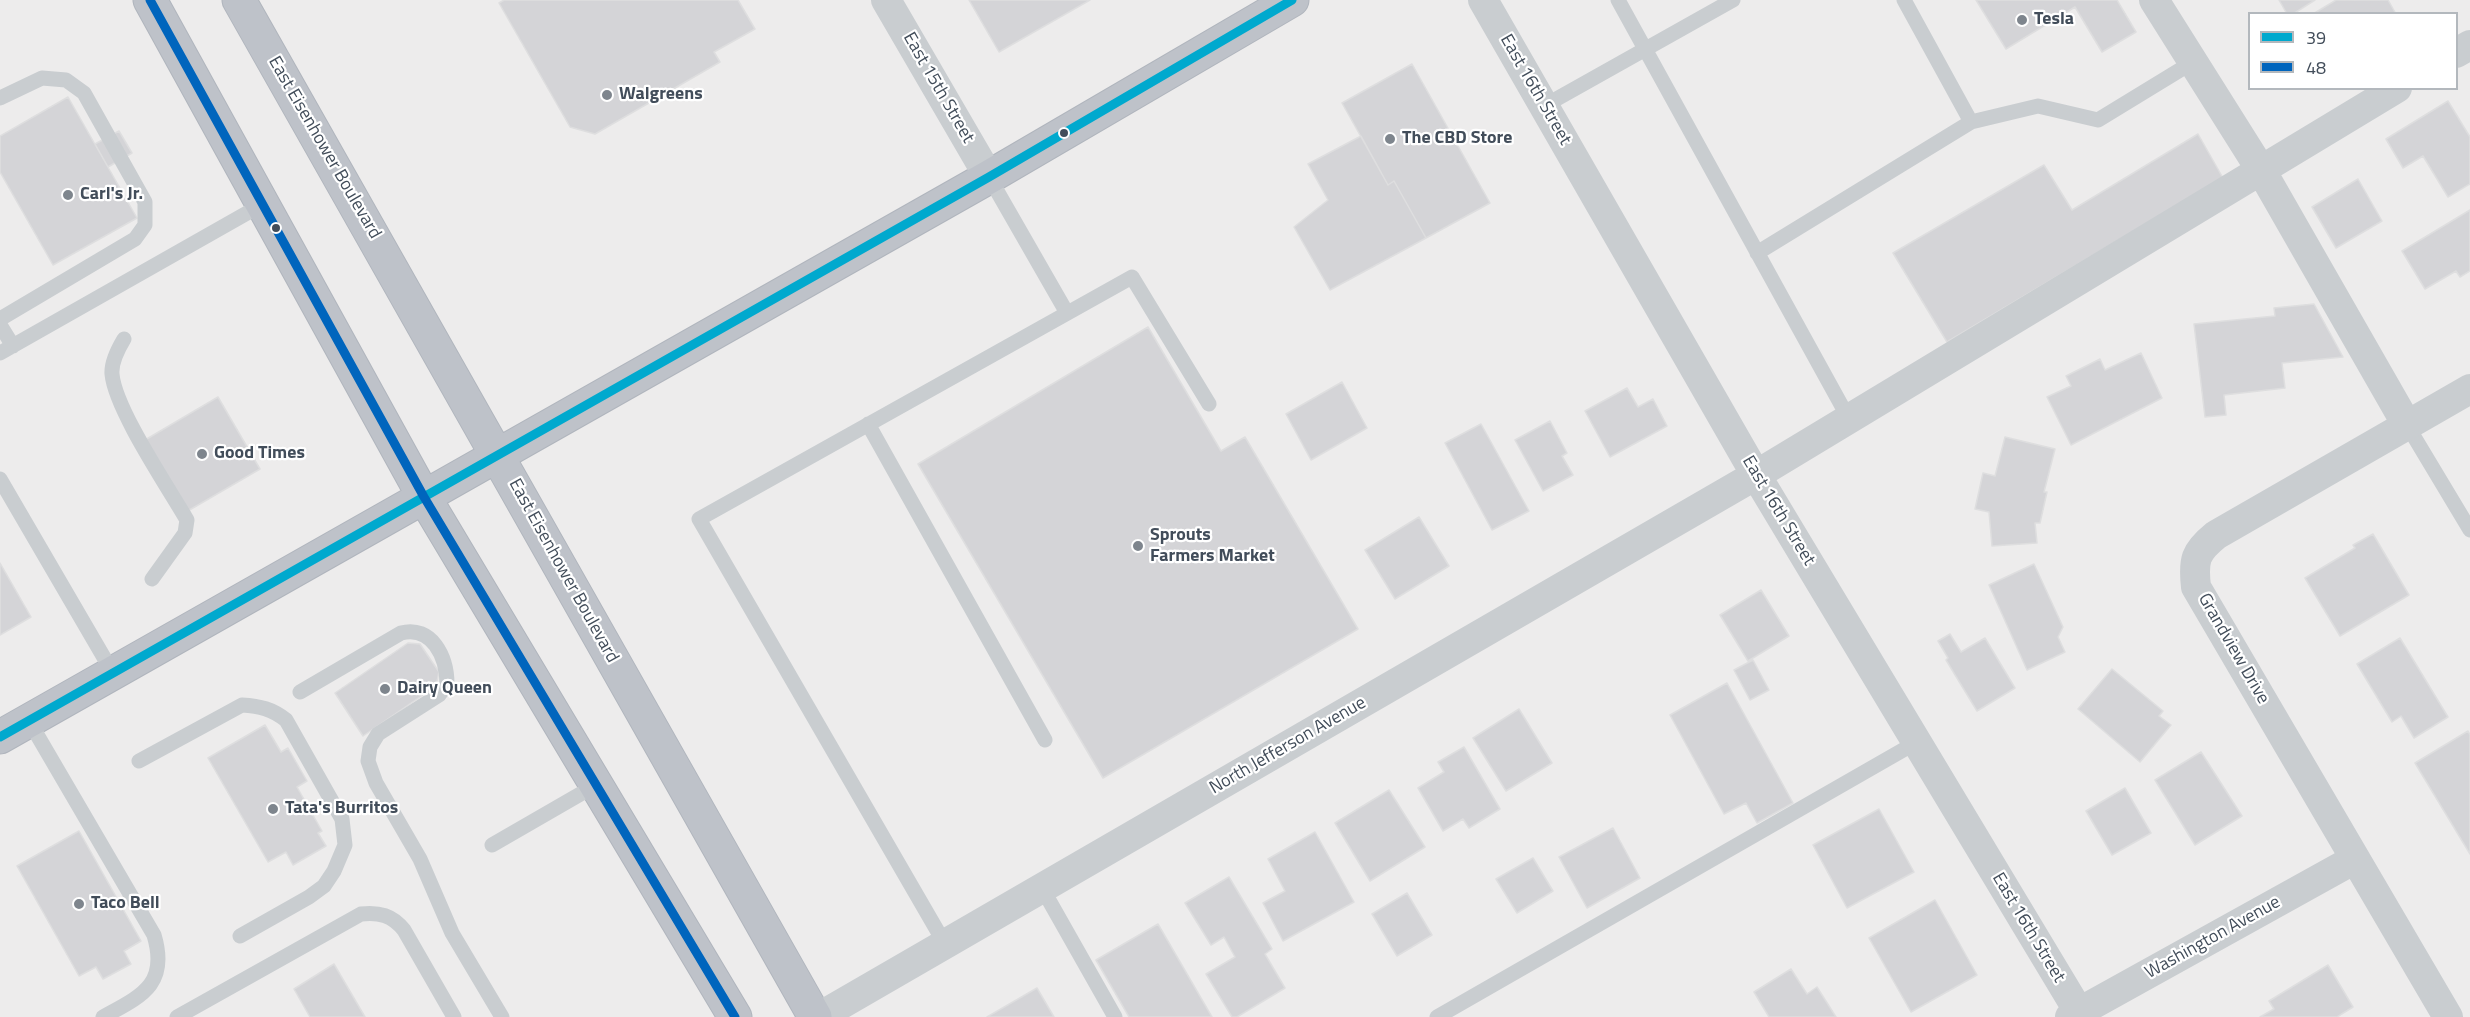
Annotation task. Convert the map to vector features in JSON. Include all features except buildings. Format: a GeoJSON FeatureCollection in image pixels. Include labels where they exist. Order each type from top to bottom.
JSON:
{"type":"FeatureCollection","features":[{"type":"Feature","properties":{"kind":"highway"},"geometry":{"type":"LineString","coordinates":[[150,0],[424,497],[735,1017]]}},
{"type":"Feature","properties":{"kind":"highway","name":"East Eisenhower Boulevard"},"geometry":{"type":"LineString","coordinates":[[240,0],[817,1017]]}},
{"type":"Feature","properties":{"kind":"highway"},"geometry":{"type":"LineString","coordinates":[[0,737],[989,177],[1292,0]]}},
{"type":"Feature","properties":{"kind":"street","name":"East 15th Street"},"geometry":{"type":"LineString","coordinates":[[886,0],[989,177]]}},
{"type":"Feature","properties":{"kind":"street","name":"East 16th Street"},"geometry":{"type":"LineString","coordinates":[[1483,0],[1756,475],[1917,742],[2077,1015]]}},
{"type":"Feature","properties":{"kind":"street"},"geometry":{"type":"LineString","coordinates":[[2154,0],[2261,171],[2407,425]]}},
{"type":"Feature","properties":{"kind":"street","name":"North Jefferson Avenue"},"geometry":{"type":"LineString","coordinates":[[817,1017],[1756,475],[2394,90]]}},
{"type":"Feature","properties":{"kind":"street","name":"Grandview Drive"},"geometry":{"type":"LineString","coordinates":[[2448,1017],[2196,587],[2194,568],[2196,556],[2202,546],[2216,535],[2470,389]]}},
{"type":"Feature","properties":{"kind":"street","name":"Washington Avenue"},"geometry":{"type":"LineString","coordinates":[[2077,1015],[2355,859]]}},
{"type":"Feature","properties":{"kind":"lane"},"geometry":{"type":"LineString","coordinates":[[1618,0],[1849,419]]}},
{"type":"Feature","properties":{"kind":"lane"},"geometry":{"type":"LineString","coordinates":[[1544,106],[1733,0]]}},
{"type":"Feature","properties":{"kind":"lane"},"geometry":{"type":"LineString","coordinates":[[1904,0],[1971,122]]}},
{"type":"Feature","properties":{"kind":"lane"},"geometry":{"type":"LineString","coordinates":[[1757,253],[1971,122],[2038,106],[2098,120],[2193,62]]}},
{"type":"Feature","properties":{"kind":"lane"},"geometry":{"type":"LineString","coordinates":[[0,98],[42,78],[66,80],[84,93],[145,202],[145,225],[135,239],[0,319]]}},
{"type":"Feature","properties":{"kind":"lane"},"geometry":{"type":"LineString","coordinates":[[989,177],[1067,313]]}},
{"type":"Feature","properties":{"kind":"lane"},"geometry":{"type":"LineString","coordinates":[[0,325],[6,350],[263,204]]}},
{"type":"Feature","properties":{"kind":"lane"},"geometry":{"type":"LineString","coordinates":[[945,944],[699,519],[1132,277],[1209,404]]}},
{"type":"Feature","properties":{"kind":"lane"},"geometry":{"type":"LineString","coordinates":[[124,339],[115,357],[112,373],[116,390],[128,417],[186,520],[185,533],[152,579]]}},
{"type":"Feature","properties":{"kind":"lane"},"geometry":{"type":"LineString","coordinates":[[868,424],[1045,740]]}},
{"type":"Feature","properties":{"kind":"lane"},"geometry":{"type":"LineString","coordinates":[[2407,425],[2470,530]]}},
{"type":"Feature","properties":{"kind":"lane"},"geometry":{"type":"LineString","coordinates":[[0,479],[113,673]]}},
{"type":"Feature","properties":{"kind":"lane"},"geometry":{"type":"LineString","coordinates":[[300,692],[401,633],[416,632],[431,638],[444,661],[447,684],[439,695],[378,734],[370,747],[369,768],[420,859],[452,933],[502,1017]]}},
{"type":"Feature","properties":{"kind":"lane"},"geometry":{"type":"LineString","coordinates":[[139,761],[242,705],[256,705],[273,710],[286,720],[342,819],[345,845],[334,871],[324,886],[240,936]]}},
{"type":"Feature","properties":{"kind":"lane"},"geometry":{"type":"LineString","coordinates":[[29,721],[154,935],[157,946],[158,967],[149,989],[103,1017]]}},
{"type":"Feature","properties":{"kind":"lane"},"geometry":{"type":"LineString","coordinates":[[1437,1017],[1917,742]]}},
{"type":"Feature","properties":{"kind":"lane"},"geometry":{"type":"LineString","coordinates":[[492,845],[596,785]]}},
{"type":"Feature","properties":{"kind":"lane"},"geometry":{"type":"LineString","coordinates":[[1042,888],[1115,1017]]}},
{"type":"Feature","properties":{"kind":"lane"},"geometry":{"type":"LineString","coordinates":[[177,1017],[361,914],[374,913],[396,920],[404,930],[454,1017]]}},
{"type":"Feature","properties":{"kind":"transit line","name":"48"},"geometry":{"type":"LineString","coordinates":[[150,0],[424,497],[735,1017]]}},
{"type":"Feature","properties":{"kind":"transit line","name":"39"},"geometry":{"type":"LineString","coordinates":[[0,737],[989,177],[1292,0]]}},
{"type":"Feature","properties":{"kind":"place","name":"Tesla"},"geometry":{"type":"Point","coordinates":[2022,20]}},
{"type":"Feature","properties":{"kind":"place","name":"Walgreens"},"geometry":{"type":"Point","coordinates":[607,95]}},
{"type":"Feature","properties":{"kind":"place","name":"The CBD Store"},"geometry":{"type":"Point","coordinates":[1390,139]}},
{"type":"Feature","properties":{"kind":"place","name":"Carl's Jr."},"geometry":{"type":"Point","coordinates":[68,195]}},
{"type":"Feature","properties":{"kind":"place","name":"Good Times"},"geometry":{"type":"Point","coordinates":[202,454]}},
{"type":"Feature","properties":{"kind":"place","name":"Sprouts Farmers Market"},"geometry":{"type":"Point","coordinates":[1138,546]}},
{"type":"Feature","properties":{"kind":"place","name":"Dairy Queen"},"geometry":{"type":"Point","coordinates":[385,689]}},
{"type":"Feature","properties":{"kind":"place","name":"Tata's Burritos"},"geometry":{"type":"Point","coordinates":[273,809]}},
{"type":"Feature","properties":{"kind":"place","name":"Taco Bell"},"geometry":{"type":"Point","coordinates":[79,904]}}]}
